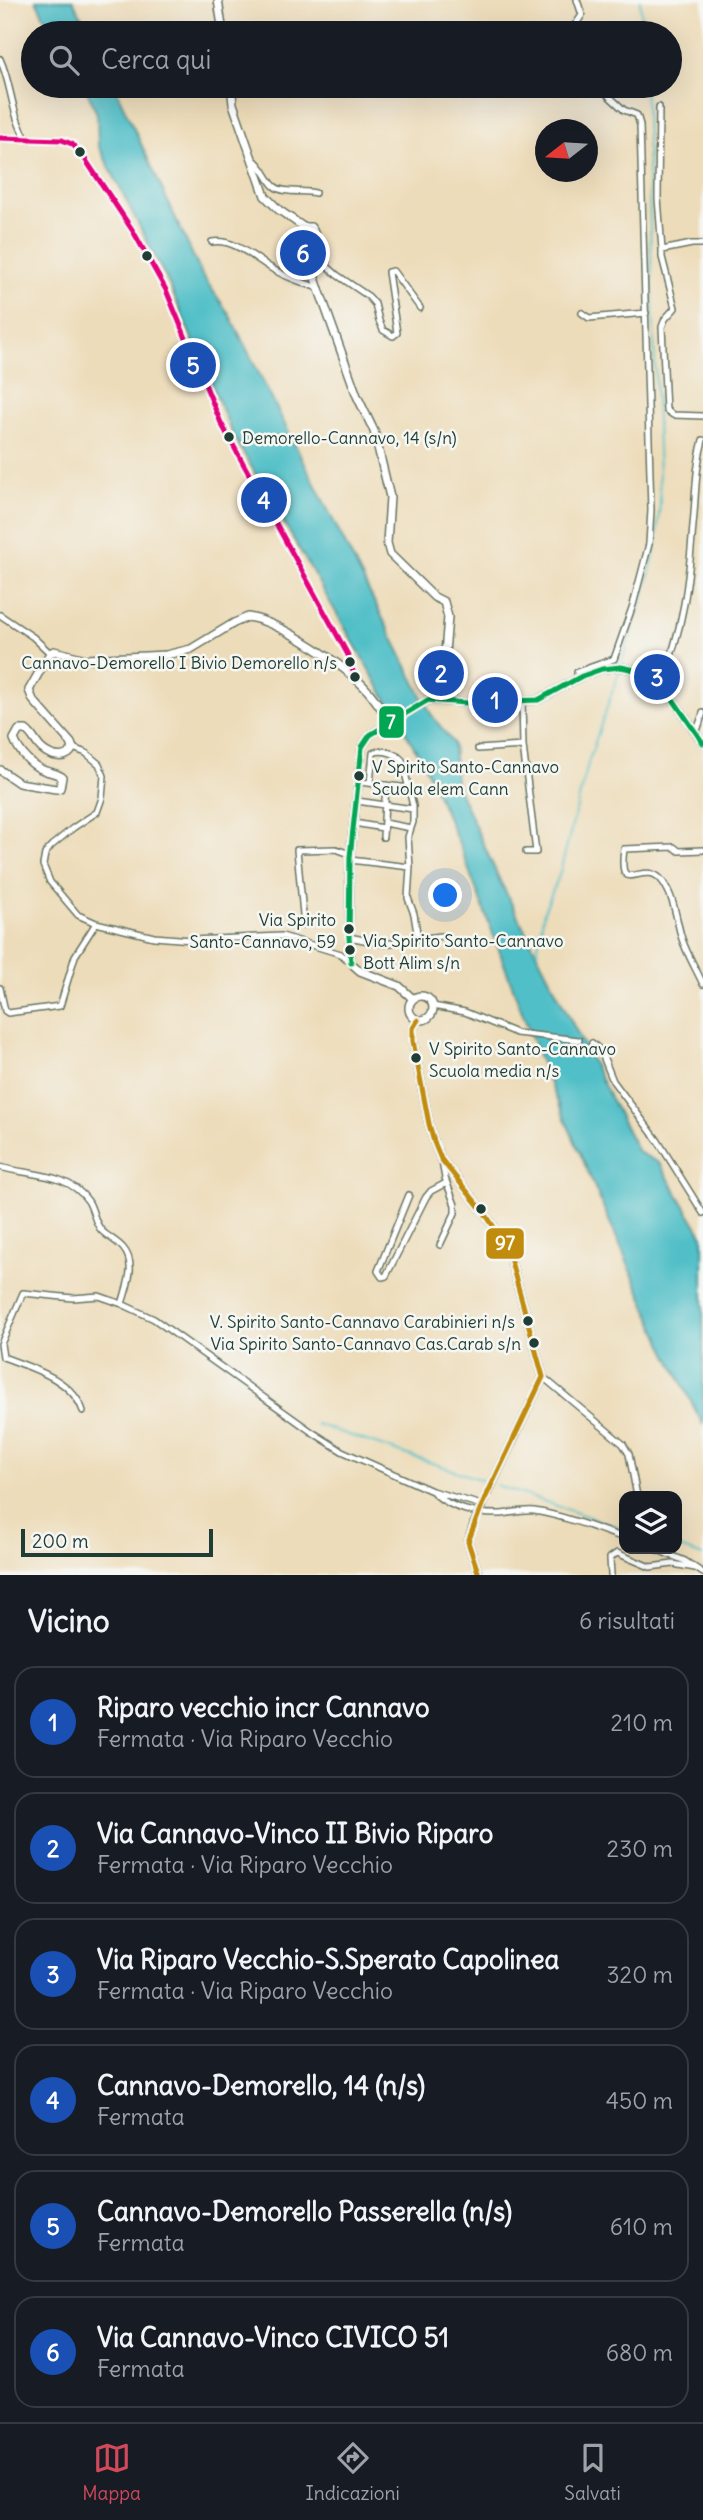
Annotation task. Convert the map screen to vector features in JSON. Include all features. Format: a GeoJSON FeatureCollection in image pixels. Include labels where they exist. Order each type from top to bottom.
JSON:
{"type":"FeatureCollection","features":[{"type":"Feature","properties":{"kind":"street"},"geometry":{"type":"LineString","coordinates":[[218,0],[221,21]]}},
{"type":"Feature","properties":{"kind":"street"},"geometry":{"type":"LineString","coordinates":[[577,0],[582,15],[578,21]]}},
{"type":"Feature","properties":{"kind":"street"},"geometry":{"type":"LineString","coordinates":[[0,59],[8,78],[16,116],[26,138]]}},
{"type":"Feature","properties":{"kind":"street"},"geometry":{"type":"LineString","coordinates":[[232,98],[265,196],[279,211],[302,226],[311,226],[328,267],[375,304],[383,330],[393,336],[397,333],[388,272],[393,271],[420,308]]}},
{"type":"Feature","properties":{"kind":"street"},"geometry":{"type":"LineString","coordinates":[[579,677],[577,671],[614,659],[633,605],[649,544],[651,510],[640,125],[637,115],[625,110],[612,98]]}},
{"type":"Feature","properties":{"kind":"street"},"geometry":{"type":"LineString","coordinates":[[659,107],[658,198],[662,250],[664,270],[675,308],[662,327],[666,410],[673,415],[703,416]]}},
{"type":"Feature","properties":{"kind":"street"},"geometry":{"type":"LineString","coordinates":[[0,138],[56,139],[72,144],[81,153],[133,231],[166,290],[221,424],[348,655],[356,679]]}},
{"type":"Feature","properties":{"kind":"street"},"geometry":{"type":"LineString","coordinates":[[252,158],[259,163],[274,186],[289,191],[314,193]]}},
{"type":"Feature","properties":{"kind":"street"},"geometry":{"type":"LineString","coordinates":[[302,226],[320,289],[357,396],[374,430],[390,497],[387,543],[390,554],[434,597],[444,602],[448,617],[445,653],[452,701]]}},
{"type":"Feature","properties":{"kind":"street"},"geometry":{"type":"LineString","coordinates":[[212,242],[230,245],[279,273],[320,289]]}},
{"type":"Feature","properties":{"kind":"street"},"geometry":{"type":"LineString","coordinates":[[662,250],[703,244]]}},
{"type":"Feature","properties":{"kind":"street"},"geometry":{"type":"LineString","coordinates":[[582,313],[589,317],[646,313]]}},
{"type":"Feature","properties":{"kind":"street"},"geometry":{"type":"LineString","coordinates":[[661,682],[678,638],[687,590],[694,484],[703,440]]}},
{"type":"Feature","properties":{"kind":"street"},"geometry":{"type":"LineString","coordinates":[[694,510],[703,510]]}},
{"type":"Feature","properties":{"kind":"street"},"geometry":{"type":"LineString","coordinates":[[0,615],[33,637],[50,653]]}},
{"type":"Feature","properties":{"kind":"street"},"geometry":{"type":"LineString","coordinates":[[0,770],[19,783],[60,788],[62,776],[34,766],[17,748],[14,736],[19,730],[26,730],[41,749],[54,755],[64,757],[70,754],[73,748],[72,743],[33,699],[29,690],[50,653],[54,651],[86,659],[166,654],[198,646],[234,622],[248,617],[278,627],[356,679],[392,721]]}},
{"type":"Feature","properties":{"kind":"street"},"geometry":{"type":"LineString","coordinates":[[351,963],[350,857],[365,740],[392,721],[428,700],[466,703],[538,700],[579,677],[603,669],[621,667],[661,682],[703,743]]}},
{"type":"Feature","properties":{"kind":"street"},"geometry":{"type":"LineString","coordinates":[[522,700],[523,746],[536,852],[526,852]]}},
{"type":"Feature","properties":{"kind":"street"},"geometry":{"type":"LineString","coordinates":[[696,734],[703,713]]}},
{"type":"Feature","properties":{"kind":"street"},"geometry":{"type":"LineString","coordinates":[[478,749],[523,746]]}},
{"type":"Feature","properties":{"kind":"street"},"geometry":{"type":"LineString","coordinates":[[73,748],[86,753],[99,764],[104,776],[102,798],[97,812],[73,828],[44,854],[43,864],[50,882],[71,909],[96,923],[155,937],[192,940],[282,936],[341,954],[360,971],[399,986],[412,998]]}},
{"type":"Feature","properties":{"kind":"street"},"geometry":{"type":"LineString","coordinates":[[370,783],[373,753],[379,751],[393,754],[402,760],[413,809],[408,837],[408,898],[418,939]]}},
{"type":"Feature","properties":{"kind":"street"},"geometry":{"type":"LineString","coordinates":[[360,782],[409,788]]}},
{"type":"Feature","properties":{"kind":"street"},"geometry":{"type":"LineString","coordinates":[[383,838],[386,785]]}},
{"type":"Feature","properties":{"kind":"street"},"geometry":{"type":"LineString","coordinates":[[357,801],[413,809]]}},
{"type":"Feature","properties":{"kind":"street"},"geometry":{"type":"LineString","coordinates":[[354,823],[411,828]]}},
{"type":"Feature","properties":{"kind":"street"},"geometry":{"type":"LineString","coordinates":[[703,850],[679,850],[674,847],[624,849],[622,861],[623,873],[629,878],[646,872],[658,875],[666,885],[683,941],[703,984]]}},
{"type":"Feature","properties":{"kind":"street"},"geometry":{"type":"LineString","coordinates":[[304,925],[297,850],[336,849],[350,857],[410,867]]}},
{"type":"Feature","properties":{"kind":"street"},"geometry":{"type":"LineString","coordinates":[[0,988],[2,1004],[8,1013],[60,1006],[75,956],[96,923]]}},
{"type":"Feature","properties":{"kind":"street"},"geometry":{"type":"LineString","coordinates":[[349,937],[384,944],[441,936]]}},
{"type":"Feature","properties":{"kind":"street"},"geometry":{"type":"LineString","coordinates":[[418,1020],[413,1018],[408,1008],[412,998],[428,997],[433,1006],[429,1017],[418,1020],[412,1028],[413,1041],[429,1124],[441,1158],[446,1183],[456,1205],[440,1245]]}},
{"type":"Feature","properties":{"kind":"street"},"geometry":{"type":"LineString","coordinates":[[433,1006],[465,1012],[516,1033],[579,1041]]}},
{"type":"Feature","properties":{"kind":"street"},"geometry":{"type":"LineString","coordinates":[[592,1043],[601,1051],[613,1081],[658,1141],[703,1213]]}},
{"type":"Feature","properties":{"kind":"street"},"geometry":{"type":"LineString","coordinates":[[441,1158],[507,1247],[543,1377],[623,1444],[629,1454],[636,1491]]}},
{"type":"Feature","properties":{"kind":"street"},"geometry":{"type":"LineString","coordinates":[[0,1167],[57,1178],[71,1184],[90,1203],[100,1229],[124,1248],[130,1259],[131,1268],[122,1304]]}},
{"type":"Feature","properties":{"kind":"street"},"geometry":{"type":"LineString","coordinates":[[410,1195],[378,1271],[382,1278],[386,1276],[426,1197],[446,1183]]}},
{"type":"Feature","properties":{"kind":"street"},"geometry":{"type":"LineString","coordinates":[[83,1410],[80,1400],[51,1376],[3,1357],[1,1344],[19,1297],[26,1292],[73,1298],[99,1296],[122,1304],[153,1319],[342,1451],[432,1491],[482,1505]]}},
{"type":"Feature","properties":{"kind":"street"},"geometry":{"type":"LineString","coordinates":[[479,1575],[468,1542],[482,1505],[543,1377]]}},
{"type":"Feature","properties":{"kind":"street"},"geometry":{"type":"LineString","coordinates":[[432,1491],[444,1502],[462,1508],[485,1513],[532,1511],[581,1523],[619,1536]]}},
{"type":"Feature","properties":{"kind":"street"},"geometry":{"type":"LineString","coordinates":[[611,1575],[610,1558],[617,1553],[650,1567],[673,1564],[695,1568]]}},
{"type":"Feature","properties":{"kind":"street"},"geometry":{"type":"LineString","coordinates":[[669,1554],[685,1560],[703,1573]]}},
{"type":"Feature","properties":{"kind":"water"},"geometry":{"type":"Polygon","coordinates":[[[36,0],[73,0],[83,21],[46,21],[36,0]]]}},
{"type":"Feature","properties":{"kind":"water"},"geometry":{"type":"Polygon","coordinates":[[[90,98],[120,98],[202,275],[229,314],[431,714],[453,743],[456,784],[500,881],[638,1152],[659,1163],[703,1236],[703,1425],[664,1347],[543,1068],[460,846],[424,764],[233,435],[168,282],[98,145],[97,114],[90,98]]]}},
{"type":"Feature","properties":{"kind":"waterway"},"geometry":{"type":"LineString","coordinates":[[640,0],[642,21]]}},
{"type":"Feature","properties":{"kind":"waterway"},"geometry":{"type":"LineString","coordinates":[[621,664],[644,595],[656,547],[660,504],[645,98]]}},
{"type":"Feature","properties":{"kind":"waterway"},"geometry":{"type":"LineString","coordinates":[[537,952],[544,911],[559,876],[589,760],[620,669]]}},
{"type":"Feature","properties":{"kind":"waterway"},"geometry":{"type":"LineString","coordinates":[[316,1424],[491,1483]]}},
{"type":"Feature","properties":{"kind":"waterway"},"geometry":{"type":"LineString","coordinates":[[496,1485],[619,1527]]}},
{"type":"Feature","properties":{"kind":"waterway"},"geometry":{"type":"LineString","coordinates":[[682,1549],[703,1556]]}},
{"type":"Feature","properties":{"kind":"transit line"},"geometry":{"type":"LineString","coordinates":[[0,138],[62,140],[72,144],[81,153],[133,231],[166,290],[221,423],[348,655],[355,678]]}},
{"type":"Feature","properties":{"kind":"transit line","name":"7"},"geometry":{"type":"LineString","coordinates":[[351,963],[350,857],[362,747],[370,735],[428,700],[466,703],[538,700],[582,676],[602,669],[621,667],[635,670],[661,682],[703,743]]}},
{"type":"Feature","properties":{"kind":"transit line","name":"97"},"geometry":{"type":"LineString","coordinates":[[418,1020],[413,1028],[413,1041],[434,1142],[441,1159],[486,1215],[507,1247],[543,1377],[482,1505],[468,1542],[479,1575]]}},
{"type":"Feature","properties":{"kind":"place","name":"Via Cannavo-Vinco CIVICO 51"},"geometry":{"type":"Point","coordinates":[303,253]}},
{"type":"Feature","properties":{"kind":"place","name":"Cannavo-Demorello Passerella (n/s)"},"geometry":{"type":"Point","coordinates":[193,365]}},
{"type":"Feature","properties":{"kind":"place","name":"Demorello-Cannavo, 14 (s/n)"},"geometry":{"type":"Point","coordinates":[229,437]}},
{"type":"Feature","properties":{"kind":"place","name":"Cannavo-Demorello, 14 (n/s)"},"geometry":{"type":"Point","coordinates":[264,500]}},
{"type":"Feature","properties":{"kind":"place","name":"Cannavo-Demorello I Bivio Demorello n/s"},"geometry":{"type":"Point","coordinates":[350,662]}},
{"type":"Feature","properties":{"kind":"place","name":"Via Cannavo-Vinco II Bivio Riparo"},"geometry":{"type":"Point","coordinates":[441,673]}},
{"type":"Feature","properties":{"kind":"place","name":"Via Riparo Vecchio-S.Sperato Capolinea"},"geometry":{"type":"Point","coordinates":[657,677]}},
{"type":"Feature","properties":{"kind":"place","name":"Riparo vecchio incr Cannavo"},"geometry":{"type":"Point","coordinates":[495,700]}},
{"type":"Feature","properties":{"kind":"place","name":"V Spirito Santo-Cannavo Scuola elem Cann"},"geometry":{"type":"Point","coordinates":[359,776]}},
{"type":"Feature","properties":{"kind":"place","name":"Via Spirito Santo-Cannavo, 59"},"geometry":{"type":"Point","coordinates":[349,929]}},
{"type":"Feature","properties":{"kind":"place","name":"Via Spirito Santo-Cannavo Bott Alim s/n"},"geometry":{"type":"Point","coordinates":[350,950]}},
{"type":"Feature","properties":{"kind":"place","name":"V Spirito Santo-Cannavo Scuola media n/s"},"geometry":{"type":"Point","coordinates":[416,1058]}},
{"type":"Feature","properties":{"kind":"place","name":"V. Spirito Santo-Cannavo Carabinieri n/s"},"geometry":{"type":"Point","coordinates":[528,1321]}},
{"type":"Feature","properties":{"kind":"place","name":"Via Spirito Santo-Cannavo Cas.Carab s/n"},"geometry":{"type":"Point","coordinates":[534,1343]}}]}
